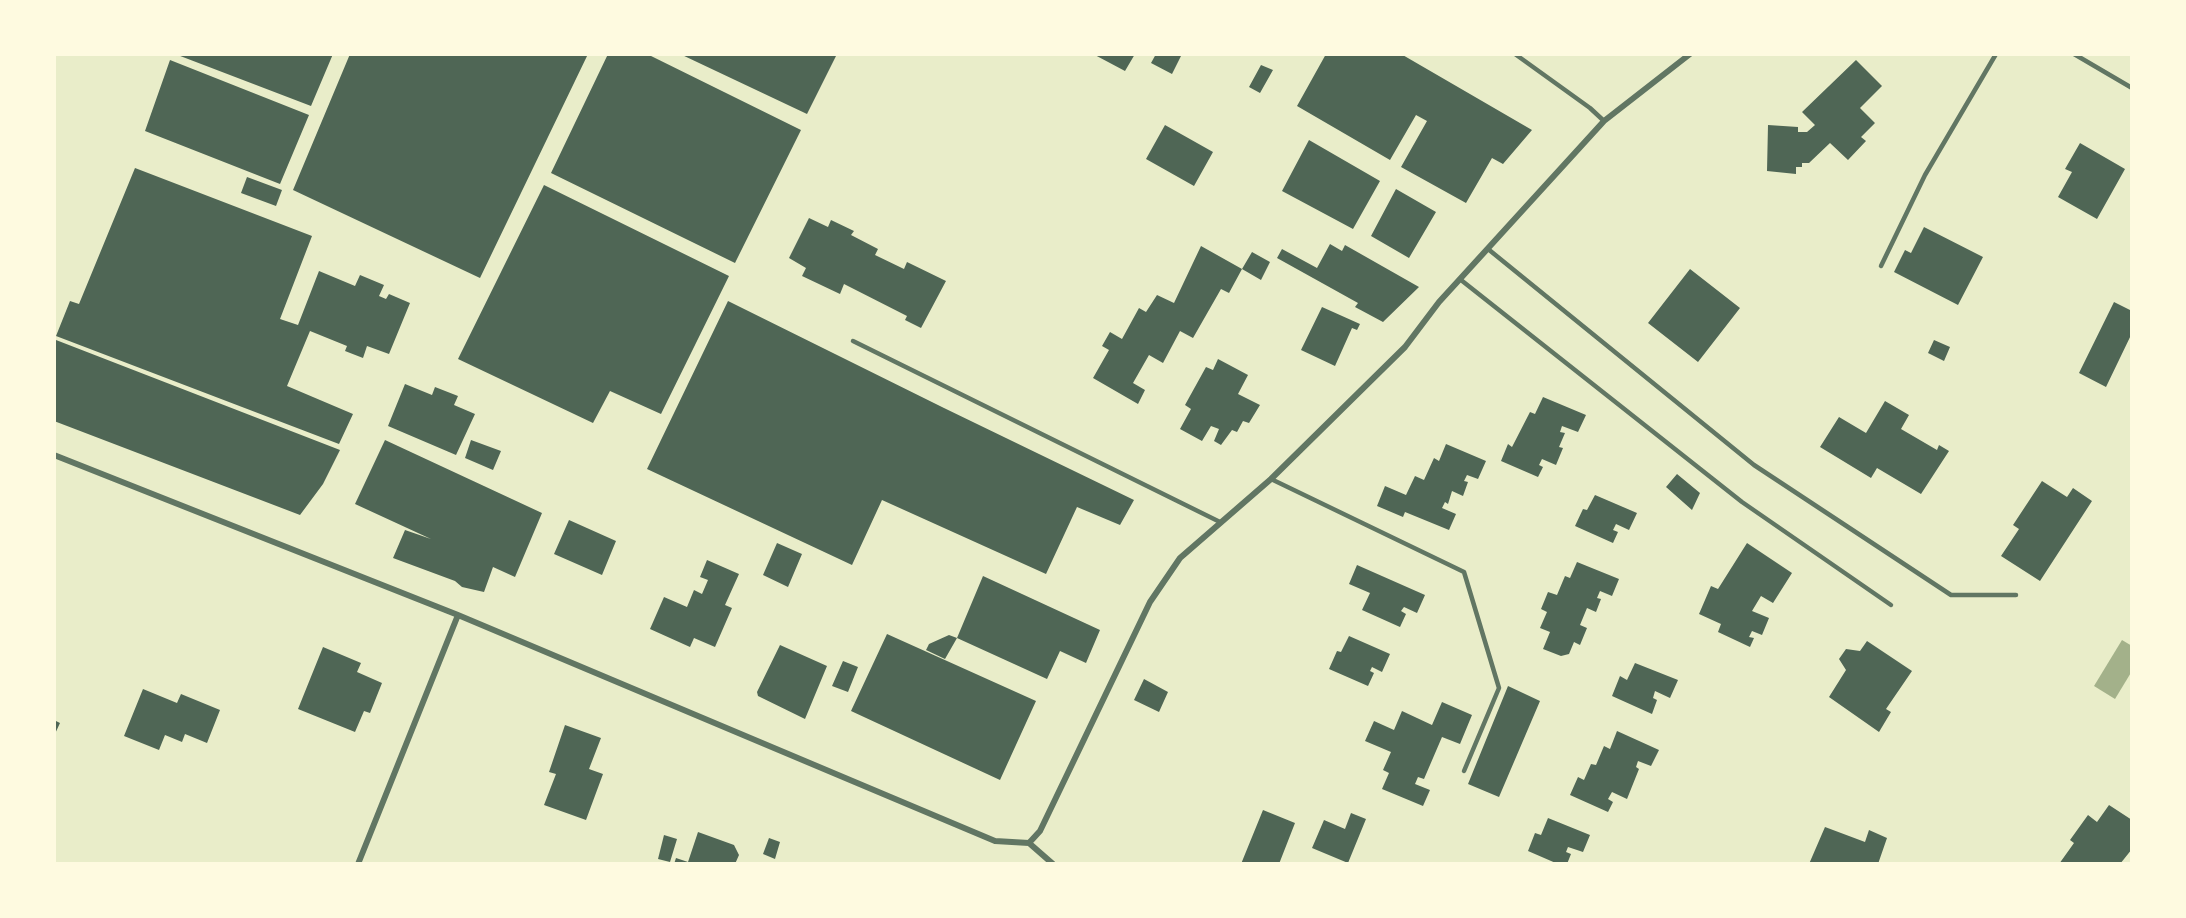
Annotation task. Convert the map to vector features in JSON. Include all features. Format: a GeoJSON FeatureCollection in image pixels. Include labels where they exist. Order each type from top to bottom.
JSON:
{"type":"FeatureCollection","features":[{"type":"Feature","properties":{"kind":"street"},"geometry":{"type":"LineString","coordinates":[[1029,843],[1040,831],[1150,602],[1180,558],[1271,479],[1405,347],[1439,302],[1604,121],[1690,54]]}},
{"type":"Feature","properties":{"kind":"street"},"geometry":{"type":"LineString","coordinates":[[54,456],[458,615],[995,841],[1029,843],[1053,864]]}},
{"type":"Feature","properties":{"kind":"street"},"geometry":{"type":"LineString","coordinates":[[358,864],[458,615]]}},
{"type":"Feature","properties":{"kind":"lane"},"geometry":{"type":"LineString","coordinates":[[1881,266],[1925,175],[1996,54]]}},
{"type":"Feature","properties":{"kind":"lane"},"geometry":{"type":"LineString","coordinates":[[2074,54],[2132,88]]}},
{"type":"Feature","properties":{"kind":"lane"},"geometry":{"type":"LineString","coordinates":[[1518,55],[1604,121]]}},
{"type":"Feature","properties":{"kind":"lane"},"geometry":{"type":"LineString","coordinates":[[1488,249],[1754,465],[1951,595],[2016,595]]}},
{"type":"Feature","properties":{"kind":"lane"},"geometry":{"type":"LineString","coordinates":[[1461,280],[1742,502],[1891,605]]}},
{"type":"Feature","properties":{"kind":"lane"},"geometry":{"type":"LineString","coordinates":[[853,341],[1220,522]]}},
{"type":"Feature","properties":{"kind":"lane"},"geometry":{"type":"LineString","coordinates":[[1271,479],[1464,572],[1499,688],[1464,771]]}},
{"type":"Feature","properties":{"kind":"shaded area"},"geometry":{"type":"Polygon","coordinates":[[[2122,640],[2132,646],[2132,671],[2115,699],[2094,686],[2122,640]]]}},
{"type":"Feature","properties":{"kind":"building"},"geometry":{"type":"Polygon","coordinates":[[[175,54],[333,54],[311,106],[175,54]]]}},
{"type":"Feature","properties":{"kind":"building"},"geometry":{"type":"Polygon","coordinates":[[[350,54],[588,54],[480,278],[293,190],[350,54]]]}},
{"type":"Feature","properties":{"kind":"building"},"geometry":{"type":"Polygon","coordinates":[[[608,54],[647,54],[801,130],[735,263],[551,173],[608,54]]]}},
{"type":"Feature","properties":{"kind":"building"},"geometry":{"type":"Polygon","coordinates":[[[680,54],[837,54],[807,114],[680,54]]]}},
{"type":"Feature","properties":{"kind":"building"},"geometry":{"type":"Polygon","coordinates":[[[1093,54],[1135,54],[1125,71],[1093,54]]]}},
{"type":"Feature","properties":{"kind":"building"},"geometry":{"type":"Polygon","coordinates":[[[1156,54],[1181,56],[1172,74],[1151,63],[1156,54]]]}},
{"type":"Feature","properties":{"kind":"building"},"geometry":{"type":"Polygon","coordinates":[[[1326,54],[1401,54],[1532,130],[1503,164],[1492,158],[1466,203],[1401,167],[1427,121],[1416,115],[1390,160],[1297,106],[1326,54]]]}},
{"type":"Feature","properties":{"kind":"building"},"geometry":{"type":"Polygon","coordinates":[[[170,60],[309,115],[280,184],[145,131],[170,60]]]}},
{"type":"Feature","properties":{"kind":"building"},"geometry":{"type":"Polygon","coordinates":[[[1856,60],[1882,86],[1860,108],[1875,123],[1861,137],[1866,141],[1848,160],[1830,143],[1809,163],[1802,163],[1802,167],[1796,167],[1796,174],[1767,171],[1768,125],[1798,127],[1798,132],[1807,132],[1815,125],[1802,112],[1856,60]]]}},
{"type":"Feature","properties":{"kind":"building"},"geometry":{"type":"Polygon","coordinates":[[[1261,65],[1273,70],[1260,93],[1249,87],[1261,65]]]}},
{"type":"Feature","properties":{"kind":"building"},"geometry":{"type":"Polygon","coordinates":[[[1165,125],[1213,152],[1194,186],[1146,159],[1165,125]]]}},
{"type":"Feature","properties":{"kind":"building"},"geometry":{"type":"Polygon","coordinates":[[[1309,140],[1380,181],[1353,229],[1282,191],[1309,140]]]}},
{"type":"Feature","properties":{"kind":"building"},"geometry":{"type":"Polygon","coordinates":[[[2080,143],[2125,169],[2097,219],[2058,197],[2072,172],[2065,169],[2080,143]]]}},
{"type":"Feature","properties":{"kind":"building"},"geometry":{"type":"Polygon","coordinates":[[[135,168],[312,236],[280,319],[298,325],[319,271],[355,286],[360,275],[384,285],[379,296],[386,299],[389,294],[410,303],[389,354],[367,346],[363,358],[345,351],[347,346],[310,331],[287,386],[353,414],[339,444],[56,336],[70,301],[79,304],[135,168]]]}},
{"type":"Feature","properties":{"kind":"building"},"geometry":{"type":"Polygon","coordinates":[[[247,177],[282,190],[276,206],[241,193],[247,177]]]}},
{"type":"Feature","properties":{"kind":"building"},"geometry":{"type":"Polygon","coordinates":[[[544,185],[729,276],[661,414],[610,391],[593,423],[458,359],[544,185]]]}},
{"type":"Feature","properties":{"kind":"building"},"geometry":{"type":"Polygon","coordinates":[[[1396,189],[1436,212],[1409,258],[1371,236],[1396,189]]]}},
{"type":"Feature","properties":{"kind":"building"},"geometry":{"type":"Polygon","coordinates":[[[809,218],[828,227],[831,220],[854,231],[851,235],[878,249],[875,255],[904,269],[907,262],[946,281],[921,328],[905,320],[907,316],[844,284],[840,294],[802,276],[806,268],[789,258],[809,218]]]}},
{"type":"Feature","properties":{"kind":"building"},"geometry":{"type":"Polygon","coordinates":[[[1924,227],[1983,257],[1958,305],[1894,272],[1905,250],[1911,253],[1924,227]]]}},
{"type":"Feature","properties":{"kind":"building"},"geometry":{"type":"Polygon","coordinates":[[[1330,244],[1342,251],[1345,245],[1419,287],[1383,322],[1355,307],[1358,303],[1277,258],[1282,249],[1317,268],[1330,244]]]}},
{"type":"Feature","properties":{"kind":"building"},"geometry":{"type":"Polygon","coordinates":[[[1201,246],[1242,269],[1229,293],[1221,289],[1193,338],[1180,331],[1163,363],[1149,355],[1133,383],[1145,390],[1138,404],[1093,378],[1109,350],[1102,346],[1110,332],[1122,339],[1139,308],[1146,312],[1157,295],[1174,303],[1201,246]]]}},
{"type":"Feature","properties":{"kind":"building"},"geometry":{"type":"Polygon","coordinates":[[[1252,252],[1270,262],[1261,280],[1242,269],[1252,252]]]}},
{"type":"Feature","properties":{"kind":"building"},"geometry":{"type":"Polygon","coordinates":[[[1690,269],[1740,308],[1698,362],[1648,323],[1690,269]]]}},
{"type":"Feature","properties":{"kind":"building"},"geometry":{"type":"Polygon","coordinates":[[[728,301],[1134,500],[1120,525],[1077,507],[1046,574],[882,500],[852,565],[647,469],[728,301]]]}},
{"type":"Feature","properties":{"kind":"building"},"geometry":{"type":"Polygon","coordinates":[[[2114,302],[2132,311],[2132,333],[2106,387],[2079,373],[2114,302]]]}},
{"type":"Feature","properties":{"kind":"building"},"geometry":{"type":"Polygon","coordinates":[[[1322,307],[1360,324],[1357,330],[1352,328],[1335,366],[1301,350],[1322,307]]]}},
{"type":"Feature","properties":{"kind":"building"},"geometry":{"type":"Polygon","coordinates":[[[56,340],[340,450],[323,484],[300,515],[54,421],[56,340]]]}},
{"type":"Feature","properties":{"kind":"building"},"geometry":{"type":"Polygon","coordinates":[[[1934,340],[1950,347],[1944,361],[1928,353],[1934,340]]]}},
{"type":"Feature","properties":{"kind":"building"},"geometry":{"type":"Polygon","coordinates":[[[1218,359],[1248,375],[1238,394],[1260,405],[1249,423],[1243,421],[1237,432],[1232,430],[1221,445],[1214,441],[1219,429],[1211,426],[1202,441],[1180,429],[1191,409],[1185,405],[1206,367],[1213,370],[1218,359]]]}},
{"type":"Feature","properties":{"kind":"building"},"geometry":{"type":"Polygon","coordinates":[[[405,384],[432,395],[435,387],[458,396],[454,405],[475,414],[456,455],[388,426],[405,384]]]}},
{"type":"Feature","properties":{"kind":"building"},"geometry":{"type":"Polygon","coordinates":[[[1543,397],[1586,415],[1578,432],[1562,426],[1560,432],[1565,433],[1559,447],[1563,448],[1556,465],[1542,459],[1539,465],[1543,467],[1538,477],[1501,461],[1508,444],[1512,447],[1530,412],[1535,414],[1543,397]]]}},
{"type":"Feature","properties":{"kind":"building"},"geometry":{"type":"Polygon","coordinates":[[[1885,401],[1909,415],[1901,429],[1937,450],[1939,445],[1949,451],[1921,494],[1877,468],[1871,478],[1820,447],[1839,417],[1866,433],[1885,401]]]}},
{"type":"Feature","properties":{"kind":"building"},"geometry":{"type":"Polygon","coordinates":[[[385,440],[542,513],[515,577],[493,567],[484,592],[462,587],[455,581],[393,558],[405,530],[431,539],[355,504],[385,440]]]}},
{"type":"Feature","properties":{"kind":"building"},"geometry":{"type":"Polygon","coordinates":[[[471,440],[501,451],[493,470],[465,458],[471,440]]]}},
{"type":"Feature","properties":{"kind":"building"},"geometry":{"type":"Polygon","coordinates":[[[1446,444],[1486,461],[1478,479],[1467,475],[1464,481],[1468,482],[1463,496],[1452,491],[1448,504],[1445,502],[1442,508],[1456,514],[1449,530],[1405,512],[1403,517],[1377,506],[1385,486],[1406,495],[1415,476],[1424,480],[1434,458],[1439,461],[1446,444]]]}},
{"type":"Feature","properties":{"kind":"building"},"geometry":{"type":"Polygon","coordinates":[[[1677,474],[1700,493],[1692,510],[1666,487],[1677,474]]]}},
{"type":"Feature","properties":{"kind":"building"},"geometry":{"type":"Polygon","coordinates":[[[2042,481],[2067,497],[2073,488],[2092,501],[2040,581],[2001,556],[2019,529],[2013,525],[2042,481]]]}},
{"type":"Feature","properties":{"kind":"building"},"geometry":{"type":"Polygon","coordinates":[[[1595,495],[1637,513],[1629,530],[1616,524],[1613,530],[1618,532],[1613,543],[1575,526],[1583,509],[1587,510],[1595,495]]]}},
{"type":"Feature","properties":{"kind":"building"},"geometry":{"type":"Polygon","coordinates":[[[569,520],[616,541],[602,575],[554,554],[569,520]]]}},
{"type":"Feature","properties":{"kind":"building"},"geometry":{"type":"Polygon","coordinates":[[[777,543],[802,554],[788,587],[763,575],[777,543]]]}},
{"type":"Feature","properties":{"kind":"building"},"geometry":{"type":"Polygon","coordinates":[[[1747,543],[1792,573],[1773,603],[1761,596],[1752,611],[1769,618],[1762,635],[1752,631],[1749,637],[1754,638],[1750,647],[1718,632],[1721,624],[1699,614],[1711,586],[1718,589],[1747,543]]]}},
{"type":"Feature","properties":{"kind":"building"},"geometry":{"type":"Polygon","coordinates":[[[707,560],[739,574],[725,605],[732,608],[715,647],[694,638],[690,647],[650,629],[664,597],[687,607],[694,590],[702,594],[708,580],[700,577],[707,560]]]}},
{"type":"Feature","properties":{"kind":"building"},"geometry":{"type":"Polygon","coordinates":[[[1577,562],[1619,579],[1612,596],[1600,591],[1597,598],[1601,599],[1596,612],[1587,608],[1580,625],[1587,628],[1580,645],[1574,642],[1569,654],[1561,656],[1543,649],[1550,632],[1540,628],[1547,612],[1541,609],[1548,592],[1557,595],[1565,576],[1570,578],[1577,562]]]}},
{"type":"Feature","properties":{"kind":"building"},"geometry":{"type":"Polygon","coordinates":[[[1357,565],[1425,595],[1417,613],[1404,607],[1401,611],[1406,614],[1400,627],[1362,610],[1370,593],[1349,584],[1357,565]]]}},
{"type":"Feature","properties":{"kind":"building"},"geometry":{"type":"Polygon","coordinates":[[[983,576],[1100,630],[1086,663],[1060,651],[1047,679],[957,638],[983,576]]]}},
{"type":"Feature","properties":{"kind":"building"},"geometry":{"type":"Polygon","coordinates":[[[887,634],[1036,701],[1000,780],[851,711],[887,634]]]}},
{"type":"Feature","properties":{"kind":"building"},"geometry":{"type":"Polygon","coordinates":[[[949,635],[957,638],[945,659],[926,650],[929,644],[949,635]]]}},
{"type":"Feature","properties":{"kind":"building"},"geometry":{"type":"Polygon","coordinates":[[[1349,636],[1390,654],[1382,672],[1372,667],[1370,671],[1374,673],[1368,686],[1329,669],[1337,651],[1341,652],[1349,636]]]}},
{"type":"Feature","properties":{"kind":"building"},"geometry":{"type":"Polygon","coordinates":[[[1867,641],[1912,671],[1886,709],[1891,712],[1879,732],[1829,697],[1846,670],[1839,659],[1846,649],[1860,651],[1867,641]]]}},
{"type":"Feature","properties":{"kind":"building"},"geometry":{"type":"Polygon","coordinates":[[[780,645],[827,666],[805,719],[758,696],[757,692],[780,645]]]}},
{"type":"Feature","properties":{"kind":"building"},"geometry":{"type":"Polygon","coordinates":[[[323,647],[361,663],[357,672],[382,683],[370,713],[364,711],[355,732],[298,709],[323,647]]]}},
{"type":"Feature","properties":{"kind":"building"},"geometry":{"type":"Polygon","coordinates":[[[843,661],[858,667],[848,692],[832,686],[843,661]]]}},
{"type":"Feature","properties":{"kind":"building"},"geometry":{"type":"Polygon","coordinates":[[[1635,663],[1678,680],[1670,698],[1655,691],[1653,698],[1657,700],[1652,714],[1612,696],[1620,676],[1627,680],[1635,663]]]}},
{"type":"Feature","properties":{"kind":"building"},"geometry":{"type":"Polygon","coordinates":[[[1144,679],[1168,692],[1159,712],[1134,700],[1144,679]]]}},
{"type":"Feature","properties":{"kind":"building"},"geometry":{"type":"Polygon","coordinates":[[[1508,686],[1540,701],[1499,797],[1468,784],[1508,686]]]}},
{"type":"Feature","properties":{"kind":"building"},"geometry":{"type":"Polygon","coordinates":[[[143,689],[177,703],[181,694],[220,710],[207,743],[185,734],[182,742],[165,735],[159,750],[124,736],[143,689]]]}},
{"type":"Feature","properties":{"kind":"building"},"geometry":{"type":"Polygon","coordinates":[[[1442,702],[1472,715],[1460,744],[1442,737],[1424,779],[1418,777],[1415,784],[1430,790],[1423,806],[1382,789],[1389,773],[1383,770],[1391,752],[1365,741],[1374,721],[1394,730],[1402,711],[1432,725],[1442,702]]]}},
{"type":"Feature","properties":{"kind":"building"},"geometry":{"type":"Polygon","coordinates":[[[54,720],[60,723],[54,736],[54,720]]]}},
{"type":"Feature","properties":{"kind":"building"},"geometry":{"type":"Polygon","coordinates":[[[565,725],[601,738],[589,769],[603,774],[586,820],[544,805],[556,774],[549,772],[565,725]]]}},
{"type":"Feature","properties":{"kind":"building"},"geometry":{"type":"Polygon","coordinates":[[[1617,731],[1659,750],[1651,766],[1638,761],[1636,767],[1639,769],[1627,799],[1612,792],[1608,799],[1613,802],[1608,812],[1570,795],[1578,777],[1584,780],[1591,764],[1596,765],[1604,746],[1610,749],[1617,731]]]}},
{"type":"Feature","properties":{"kind":"building"},"geometry":{"type":"Polygon","coordinates":[[[2109,805],[2132,820],[2132,849],[2120,864],[2059,864],[2074,843],[2070,840],[2088,815],[2097,822],[2109,805]]]}},
{"type":"Feature","properties":{"kind":"building"},"geometry":{"type":"Polygon","coordinates":[[[1263,810],[1295,823],[1279,864],[1241,864],[1263,810]]]}},
{"type":"Feature","properties":{"kind":"building"},"geometry":{"type":"Polygon","coordinates":[[[1351,813],[1366,819],[1348,863],[1312,848],[1324,820],[1345,829],[1351,813]]]}},
{"type":"Feature","properties":{"kind":"building"},"geometry":{"type":"Polygon","coordinates":[[[1548,818],[1590,835],[1583,852],[1568,847],[1566,852],[1571,854],[1567,864],[1558,864],[1528,851],[1535,833],[1541,835],[1548,818]]]}},
{"type":"Feature","properties":{"kind":"building"},"geometry":{"type":"Polygon","coordinates":[[[1825,827],[1865,842],[1869,830],[1887,838],[1878,864],[1809,864],[1825,827]]]}},
{"type":"Feature","properties":{"kind":"building"},"geometry":{"type":"Polygon","coordinates":[[[698,832],[734,845],[739,855],[735,864],[674,864],[676,858],[688,862],[698,832]]]}},
{"type":"Feature","properties":{"kind":"building"},"geometry":{"type":"Polygon","coordinates":[[[664,835],[677,839],[670,862],[658,859],[664,835]]]}},
{"type":"Feature","properties":{"kind":"building"},"geometry":{"type":"Polygon","coordinates":[[[769,838],[780,842],[775,859],[763,854],[769,838]]]}}]}
